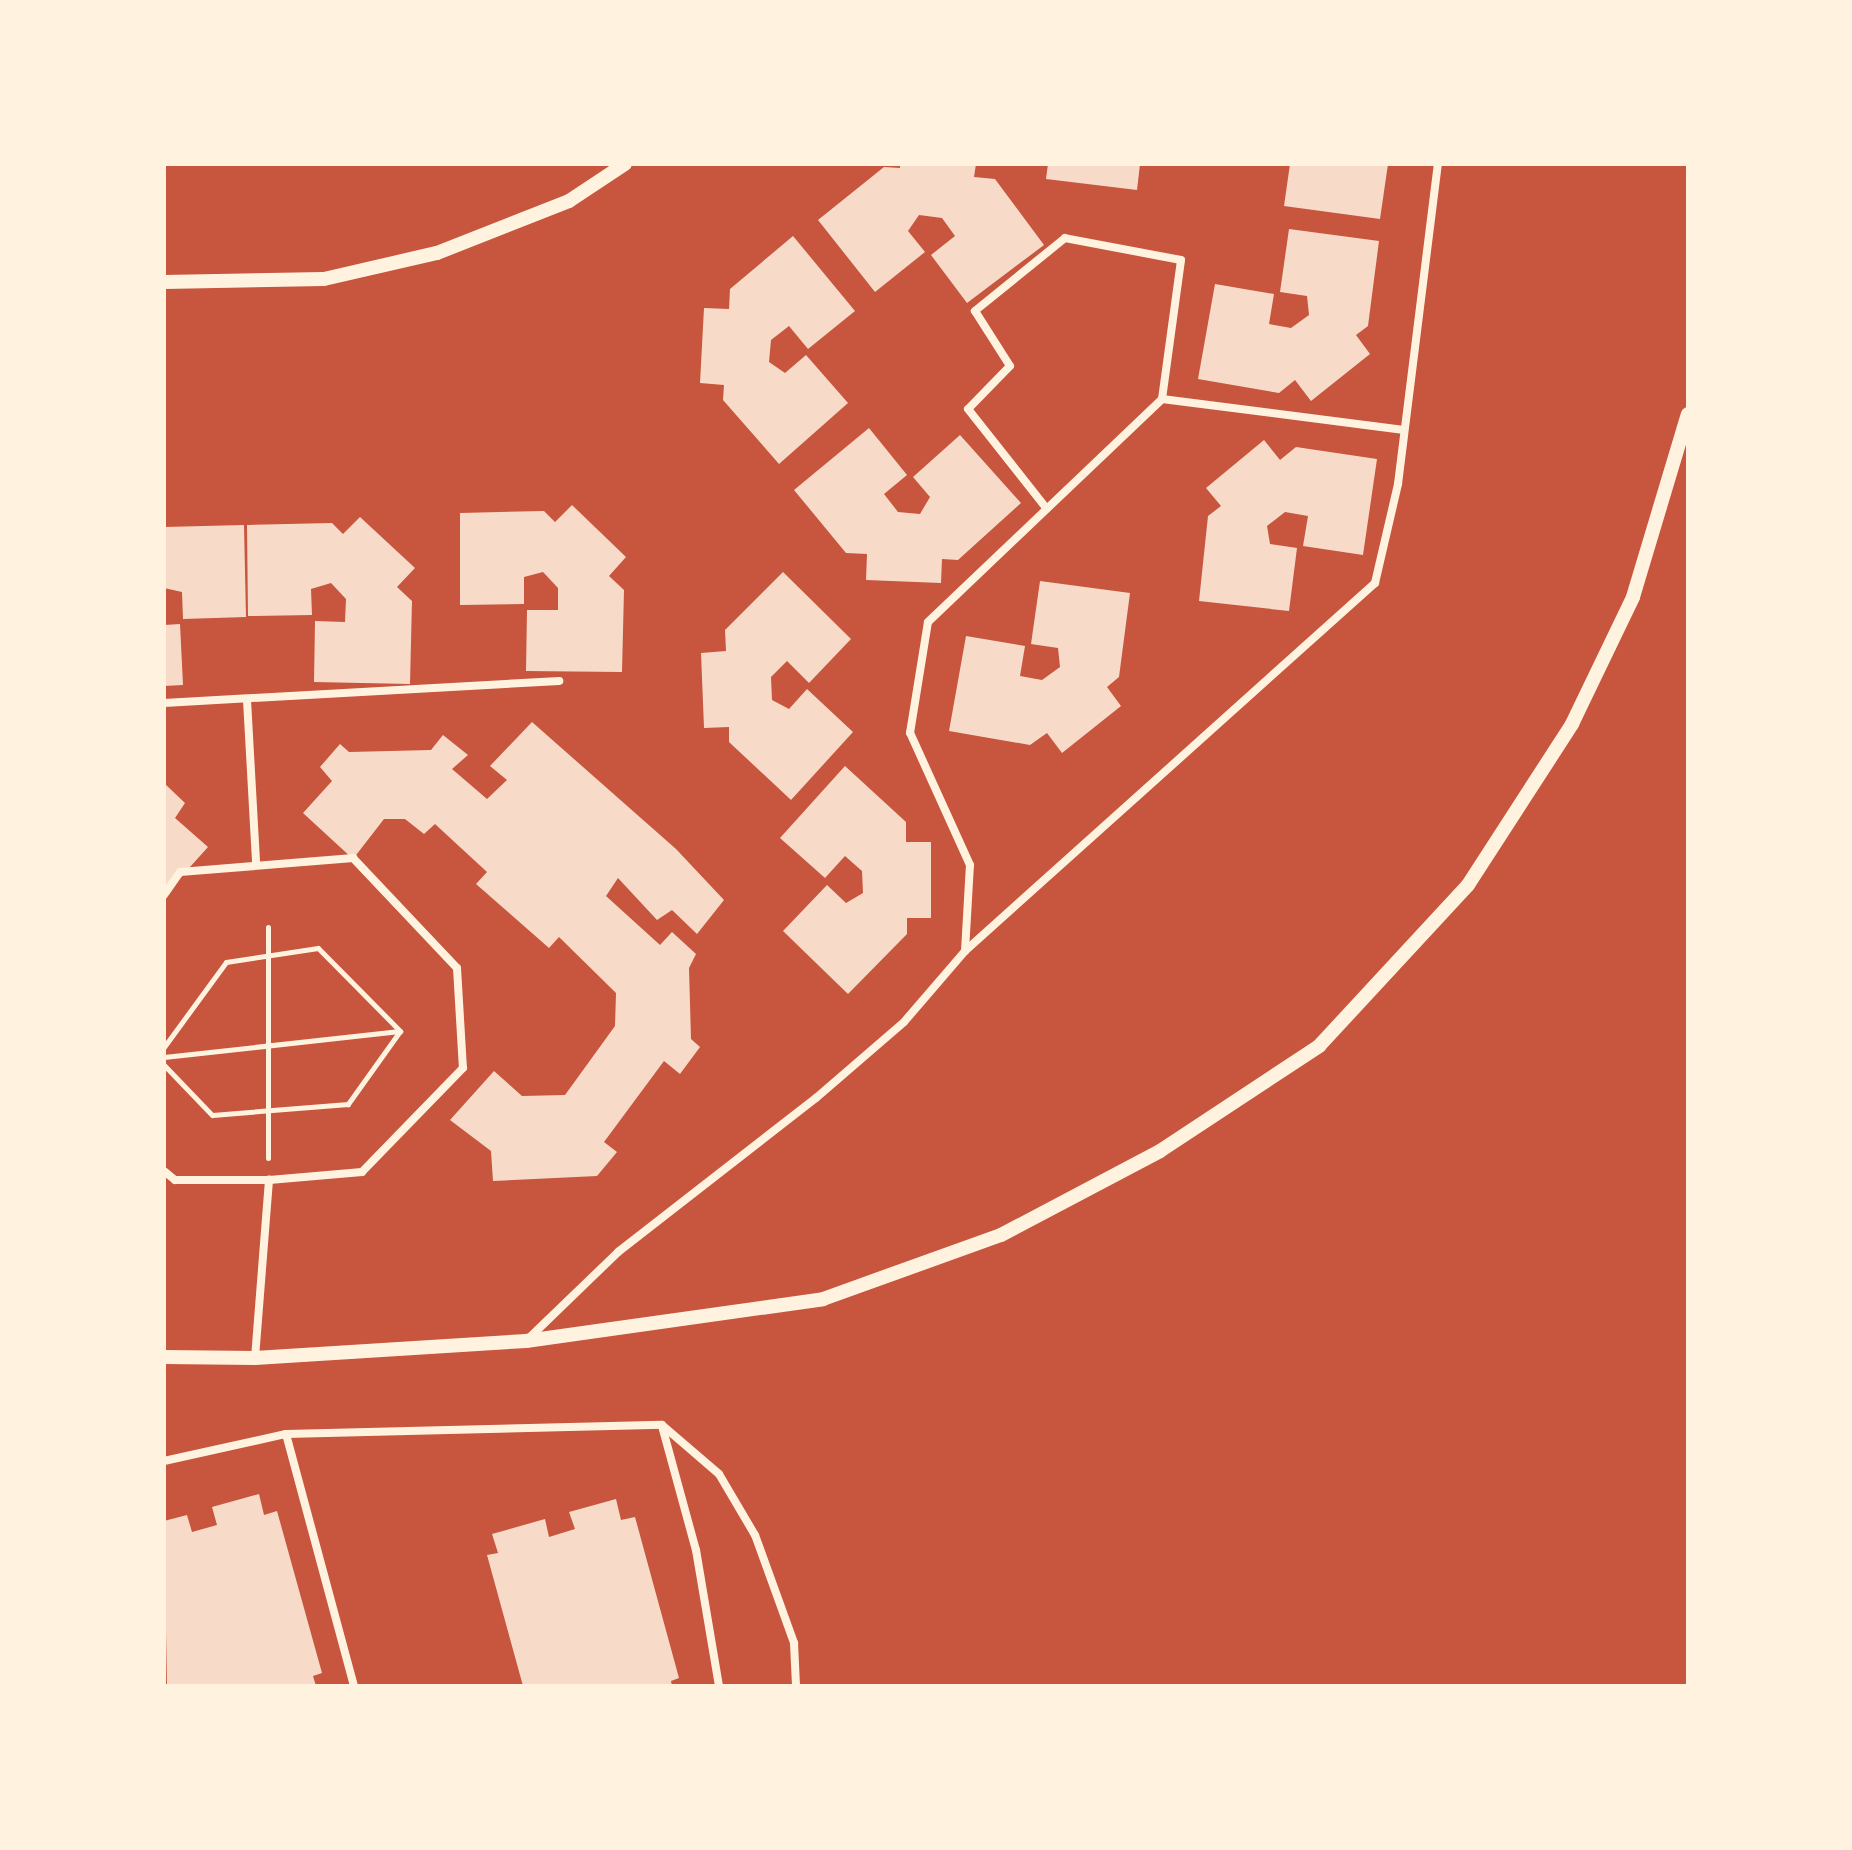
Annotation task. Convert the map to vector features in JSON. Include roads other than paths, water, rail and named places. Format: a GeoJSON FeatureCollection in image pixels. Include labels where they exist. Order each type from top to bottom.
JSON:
{"type":"FeatureCollection","features":[{"type":"Feature","properties":{"kind":"street"},"geometry":{"type":"LineString","coordinates":[[164,282],[324,279],[437,253],[569,201],[625,164]]}},
{"type":"Feature","properties":{"kind":"street"},"geometry":{"type":"LineString","coordinates":[[526,1341],[618,1252],[816,1098],[904,1022],[965,951],[1375,583],[1398,484],[1438,164]]}},
{"type":"Feature","properties":{"kind":"street"},"geometry":{"type":"LineString","coordinates":[[965,951],[970,865],[910,733],[928,622],[1047,509],[1162,399],[1181,260],[1065,238],[975,311],[1010,366],[968,409],[1047,509]]}},
{"type":"Feature","properties":{"kind":"street"},"geometry":{"type":"LineString","coordinates":[[1162,399],[1404,430]]}},
{"type":"Feature","properties":{"kind":"street"},"geometry":{"type":"LineString","coordinates":[[164,1357],[255,1358],[526,1341],[823,1299],[1001,1235],[1160,1151],[1319,1046],[1468,885],[1572,724],[1633,597],[1688,414]]}},
{"type":"Feature","properties":{"kind":"street"},"geometry":{"type":"LineString","coordinates":[[164,703],[559,681]]}},
{"type":"Feature","properties":{"kind":"street"},"geometry":{"type":"LineString","coordinates":[[247,700],[256,863]]}},
{"type":"Feature","properties":{"kind":"street"},"geometry":{"type":"LineString","coordinates":[[164,895],[180,872],[256,863],[353,858],[457,968],[463,1068],[362,1172],[269,1180],[175,1180],[164,1171]]}},
{"type":"Feature","properties":{"kind":"street"},"geometry":{"type":"LineString","coordinates":[[255,1358],[269,1180]]}},
{"type":"Feature","properties":{"kind":"street"},"geometry":{"type":"LineString","coordinates":[[662,1425],[696,1550],[719,1686]]}},
{"type":"Feature","properties":{"kind":"street"},"geometry":{"type":"LineString","coordinates":[[164,1461],[286,1434],[662,1425],[719,1474],[755,1535],[794,1643],[796,1686]]}},
{"type":"Feature","properties":{"kind":"street"},"geometry":{"type":"LineString","coordinates":[[286,1434],[354,1686]]}}]}
